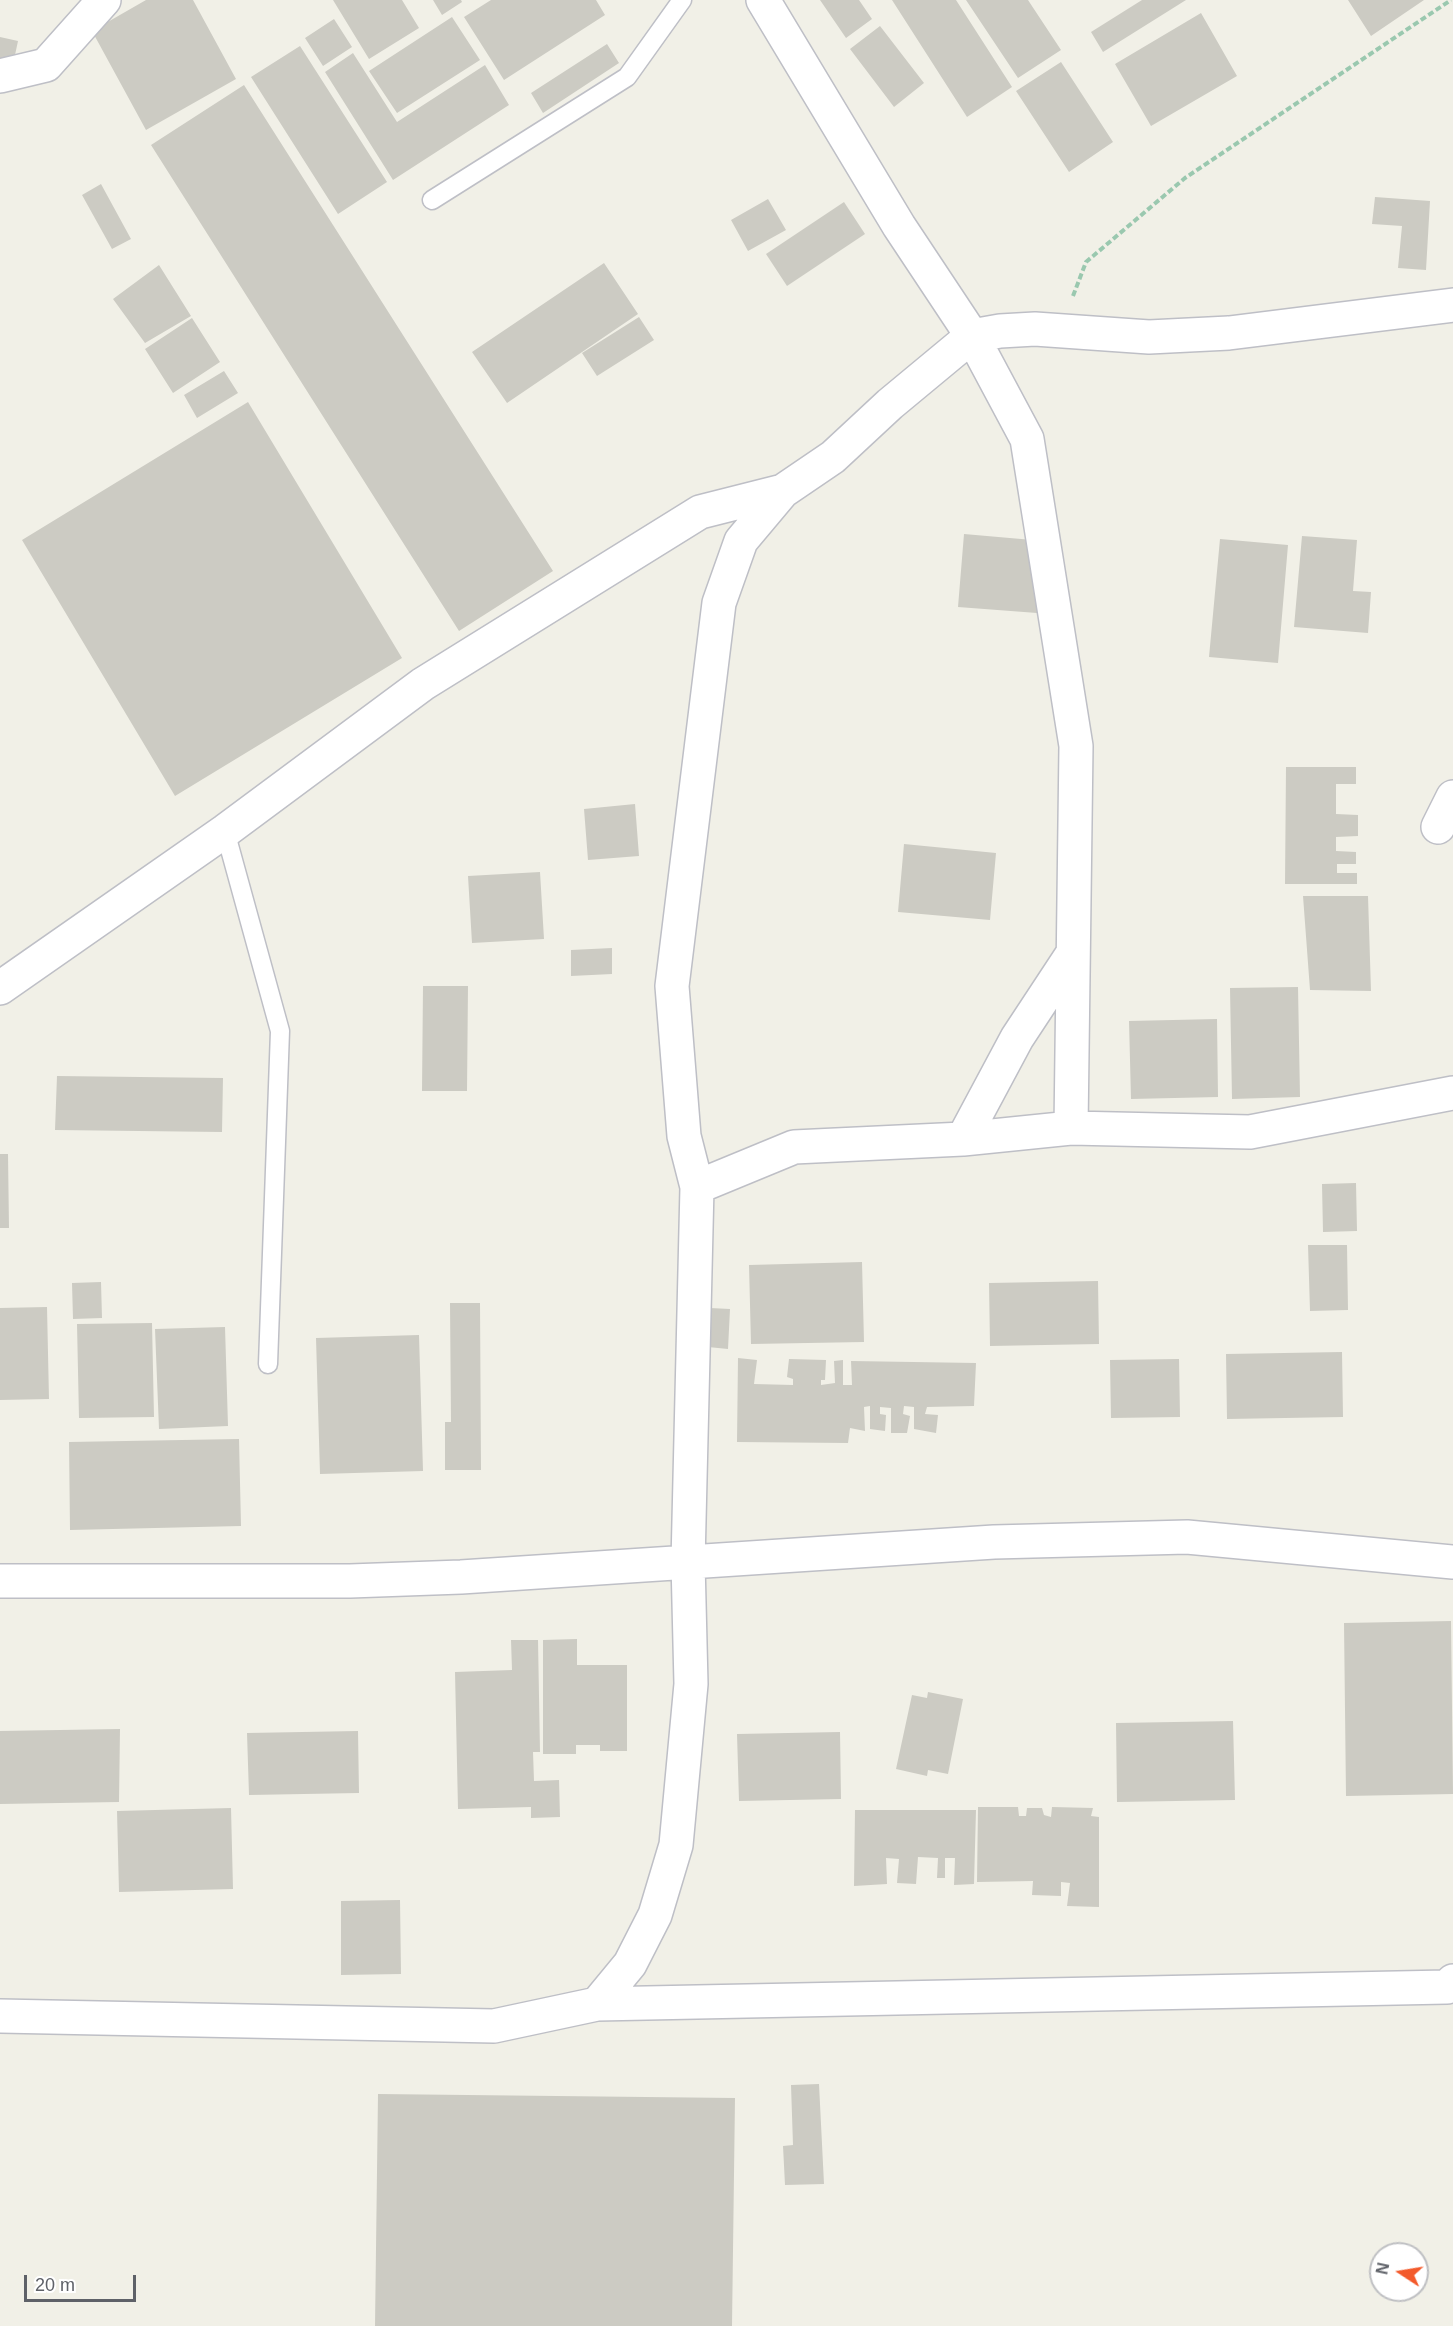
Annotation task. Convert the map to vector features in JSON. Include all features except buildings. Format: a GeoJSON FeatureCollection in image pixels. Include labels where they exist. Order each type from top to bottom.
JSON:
{"type":"FeatureCollection","features":[{"type":"Feature","properties":{"kind":"street"},"geometry":{"type":"LineString","coordinates":[[0,76],[46,65],[104,0]]}},
{"type":"Feature","properties":{"kind":"street"},"geometry":{"type":"LineString","coordinates":[[763,0],[898,226],[972,336],[1027,439],[1076,746],[1071,1128]]}},
{"type":"Feature","properties":{"kind":"street"},"geometry":{"type":"LineString","coordinates":[[597,2004],[630,1964],[655,1915],[676,1845],[691,1684],[688,1562],[697,1186],[684,1136],[672,987],[719,603],[741,541],[783,491],[833,457],[890,404],[972,336],[1000,331],[1060,330],[1149,337],[1229,333],[1452,309]]}},
{"type":"Feature","properties":{"kind":"street"},"geometry":{"type":"LineString","coordinates":[[0,988],[225,831],[423,684],[700,512],[783,491]]}},
{"type":"Feature","properties":{"kind":"street"},"geometry":{"type":"LineString","coordinates":[[1438,827],[1453,797]]}},
{"type":"Feature","properties":{"kind":"street"},"geometry":{"type":"LineString","coordinates":[[963,1139],[1017,1038],[1073,953]]}},
{"type":"Feature","properties":{"kind":"street"},"geometry":{"type":"LineString","coordinates":[[697,1186],[794,1148],[963,1139],[1071,1128],[1250,1132],[1452,1101]]}},
{"type":"Feature","properties":{"kind":"street"},"geometry":{"type":"LineString","coordinates":[[0,1581],[350,1581],[461,1577],[994,1542],[1187,1537],[1453,1562]]}},
{"type":"Feature","properties":{"kind":"street"},"geometry":{"type":"LineString","coordinates":[[0,2016],[494,2026],[597,2004],[1447,1987],[1453,1981]]}},
{"type":"Feature","properties":{"kind":"lane"},"geometry":{"type":"LineString","coordinates":[[432,200],[627,77],[682,0]]}},
{"type":"Feature","properties":{"kind":"lane"},"geometry":{"type":"LineString","coordinates":[[225,831],[280,1031],[268,1364]]}},
{"type":"Feature","properties":{"kind":"path"},"geometry":{"type":"LineString","coordinates":[[1060,330],[1086,262],[1185,178],[1451,0]]}}]}
